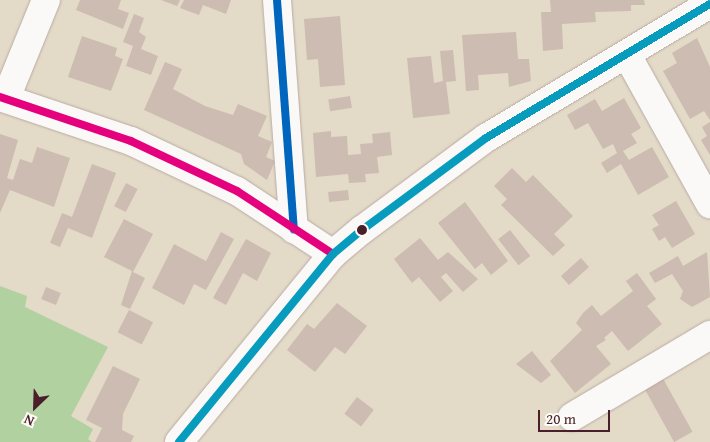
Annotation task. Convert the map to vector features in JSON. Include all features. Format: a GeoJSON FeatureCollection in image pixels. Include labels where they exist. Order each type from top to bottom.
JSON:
{"type":"FeatureCollection","features":[{"type":"Feature","properties":{"kind":"street"},"geometry":{"type":"LineString","coordinates":[[46,0],[3,97],[131,142],[237,191],[333,254]]}},
{"type":"Feature","properties":{"kind":"street"},"geometry":{"type":"LineString","coordinates":[[277,0],[294,229]]}},
{"type":"Feature","properties":{"kind":"street"},"geometry":{"type":"LineString","coordinates":[[179,442],[333,254],[486,138],[710,4]]}},
{"type":"Feature","properties":{"kind":"street"},"geometry":{"type":"LineString","coordinates":[[627,55],[710,204]]}},
{"type":"Feature","properties":{"kind":"street"},"geometry":{"type":"LineString","coordinates":[[572,417],[710,335]]}},
{"type":"Feature","properties":{"kind":"green space"},"geometry":{"type":"Polygon","coordinates":[[[0,286],[27,296],[25,307],[108,347],[71,416],[93,429],[88,439],[92,442],[0,442],[0,286]]]}},
{"type":"Feature","properties":{"kind":"building"},"geometry":{"type":"Polygon","coordinates":[[[80,0],[121,0],[118,9],[129,13],[123,29],[76,10],[80,0]]]}},
{"type":"Feature","properties":{"kind":"building"},"geometry":{"type":"Polygon","coordinates":[[[161,0],[180,0],[177,6],[161,0]]]}},
{"type":"Feature","properties":{"kind":"building"},"geometry":{"type":"Polygon","coordinates":[[[184,0],[231,0],[226,14],[203,5],[199,15],[180,8],[184,0]]]}},
{"type":"Feature","properties":{"kind":"building"},"geometry":{"type":"Polygon","coordinates":[[[550,0],[644,0],[645,5],[631,5],[631,11],[595,12],[596,22],[562,24],[563,49],[543,51],[541,12],[551,12],[550,0]]]}},
{"type":"Feature","properties":{"kind":"building"},"geometry":{"type":"Polygon","coordinates":[[[134,14],[144,18],[139,32],[146,37],[141,49],[158,56],[151,75],[126,66],[133,46],[123,42],[134,14]]]}},
{"type":"Feature","properties":{"kind":"building"},"geometry":{"type":"Polygon","coordinates":[[[340,16],[345,85],[320,87],[318,59],[307,60],[304,19],[340,16]]]}},
{"type":"Feature","properties":{"kind":"building"},"geometry":{"type":"Polygon","coordinates":[[[516,32],[518,59],[529,59],[531,81],[509,87],[508,73],[478,75],[479,90],[466,91],[462,35],[516,32]]]}},
{"type":"Feature","properties":{"kind":"building"},"geometry":{"type":"Polygon","coordinates":[[[82,36],[117,48],[115,56],[123,59],[111,91],[68,77],[82,36]]]}},
{"type":"Feature","properties":{"kind":"building"},"geometry":{"type":"Polygon","coordinates":[[[697,38],[710,67],[710,120],[704,111],[690,119],[663,71],[677,63],[672,53],[697,38]]]}},
{"type":"Feature","properties":{"kind":"building"},"geometry":{"type":"Polygon","coordinates":[[[453,50],[456,81],[446,82],[450,114],[413,118],[407,58],[431,56],[434,83],[443,81],[440,51],[453,50]]]}},
{"type":"Feature","properties":{"kind":"building"},"geometry":{"type":"Polygon","coordinates":[[[165,62],[182,69],[173,89],[205,106],[233,115],[238,104],[267,116],[258,136],[272,142],[266,157],[275,161],[267,180],[244,164],[241,154],[144,110],[165,62]]]}},
{"type":"Feature","properties":{"kind":"building"},"geometry":{"type":"Polygon","coordinates":[[[350,96],[352,108],[330,111],[328,99],[350,96]]]}},
{"type":"Feature","properties":{"kind":"building"},"geometry":{"type":"Polygon","coordinates":[[[624,98],[641,128],[631,134],[637,143],[623,151],[629,160],[652,147],[669,177],[638,195],[621,164],[607,173],[601,163],[617,153],[613,144],[603,149],[588,123],[575,130],[567,115],[595,99],[602,111],[624,98]]]}},
{"type":"Feature","properties":{"kind":"building"},"geometry":{"type":"Polygon","coordinates":[[[710,122],[710,155],[701,140],[707,136],[702,127],[710,122]]]}},
{"type":"Feature","properties":{"kind":"building"},"geometry":{"type":"Polygon","coordinates":[[[331,131],[331,137],[347,136],[348,155],[361,154],[360,144],[373,143],[372,134],[390,132],[392,155],[377,157],[379,173],[365,174],[366,182],[349,183],[348,174],[316,177],[313,133],[331,131]]]}},
{"type":"Feature","properties":{"kind":"building"},"geometry":{"type":"Polygon","coordinates":[[[0,134],[18,140],[7,178],[13,180],[20,159],[32,163],[37,147],[70,158],[54,207],[10,190],[0,213],[0,134]]]}},
{"type":"Feature","properties":{"kind":"building"},"geometry":{"type":"Polygon","coordinates":[[[92,164],[116,173],[92,238],[68,228],[60,247],[50,243],[62,213],[72,217],[92,164]]]}},
{"type":"Feature","properties":{"kind":"building"},"geometry":{"type":"Polygon","coordinates":[[[512,168],[526,182],[533,175],[573,216],[554,234],[565,245],[553,256],[501,205],[507,199],[494,186],[512,168]]]}},
{"type":"Feature","properties":{"kind":"building"},"geometry":{"type":"Polygon","coordinates":[[[126,183],[138,189],[126,212],[114,206],[126,183]]]}},
{"type":"Feature","properties":{"kind":"building"},"geometry":{"type":"Polygon","coordinates":[[[348,190],[349,200],[329,202],[328,192],[348,190]]]}},
{"type":"Feature","properties":{"kind":"building"},"geometry":{"type":"Polygon","coordinates":[[[676,201],[695,234],[672,248],[665,237],[659,241],[652,229],[659,225],[652,215],[676,201]]]}},
{"type":"Feature","properties":{"kind":"building"},"geometry":{"type":"Polygon","coordinates":[[[465,202],[508,261],[491,275],[482,263],[475,269],[438,223],[465,202]]]}},
{"type":"Feature","properties":{"kind":"building"},"geometry":{"type":"Polygon","coordinates":[[[124,219],[153,234],[133,272],[145,278],[130,309],[121,305],[132,271],[104,257],[124,219]]]}},
{"type":"Feature","properties":{"kind":"building"},"geometry":{"type":"Polygon","coordinates":[[[510,230],[530,256],[518,265],[498,239],[510,230]]]}},
{"type":"Feature","properties":{"kind":"building"},"geometry":{"type":"Polygon","coordinates":[[[221,232],[234,239],[206,290],[194,284],[184,305],[152,288],[174,244],[206,261],[221,232]]]}},
{"type":"Feature","properties":{"kind":"building"},"geometry":{"type":"Polygon","coordinates":[[[420,238],[438,260],[448,252],[478,279],[463,292],[446,273],[441,277],[453,291],[440,302],[419,277],[412,283],[394,259],[420,238]]]}},
{"type":"Feature","properties":{"kind":"building"},"geometry":{"type":"Polygon","coordinates":[[[246,239],[271,253],[257,281],[243,273],[226,305],[213,298],[246,239]]]}},
{"type":"Feature","properties":{"kind":"building"},"geometry":{"type":"Polygon","coordinates":[[[707,252],[710,297],[692,307],[680,299],[683,291],[672,274],[655,283],[649,273],[678,256],[683,266],[707,252]]]}},
{"type":"Feature","properties":{"kind":"building"},"geometry":{"type":"Polygon","coordinates":[[[581,258],[589,267],[569,285],[561,276],[581,258]]]}},
{"type":"Feature","properties":{"kind":"building"},"geometry":{"type":"Polygon","coordinates":[[[637,273],[656,299],[647,306],[662,324],[628,351],[612,331],[604,338],[606,340],[596,346],[611,364],[575,393],[550,361],[582,330],[576,323],[583,313],[592,305],[601,316],[633,291],[626,281],[637,273]]]}},
{"type":"Feature","properties":{"kind":"building"},"geometry":{"type":"Polygon","coordinates":[[[46,287],[61,293],[56,305],[41,299],[46,287]]]}},
{"type":"Feature","properties":{"kind":"building"},"geometry":{"type":"Polygon","coordinates":[[[337,303],[367,326],[345,354],[335,347],[315,372],[287,350],[307,324],[314,329],[337,303]]]}},
{"type":"Feature","properties":{"kind":"building"},"geometry":{"type":"Polygon","coordinates":[[[129,310],[153,322],[142,345],[118,332],[129,310]]]}},
{"type":"Feature","properties":{"kind":"building"},"geometry":{"type":"Polygon","coordinates":[[[532,351],[551,375],[541,383],[516,364],[532,351]]]}},
{"type":"Feature","properties":{"kind":"building"},"geometry":{"type":"Polygon","coordinates":[[[113,366],[140,379],[123,414],[122,430],[134,436],[131,442],[95,442],[102,428],[86,420],[113,366]]]}},
{"type":"Feature","properties":{"kind":"building"},"geometry":{"type":"Polygon","coordinates":[[[661,375],[693,432],[674,442],[643,385],[661,375]]]}},
{"type":"Feature","properties":{"kind":"building"},"geometry":{"type":"Polygon","coordinates":[[[357,397],[374,410],[361,426],[344,414],[357,397]]]}},
{"type":"Feature","properties":{"kind":"transit line"},"geometry":{"type":"LineString","coordinates":[[277,0],[294,229]]}},
{"type":"Feature","properties":{"kind":"transit line"},"geometry":{"type":"LineString","coordinates":[[179,442],[333,254],[362,230],[486,138],[710,4]]}},
{"type":"Feature","properties":{"kind":"transit line"},"geometry":{"type":"LineString","coordinates":[[0,97],[131,141],[237,191],[333,254]]}}]}
